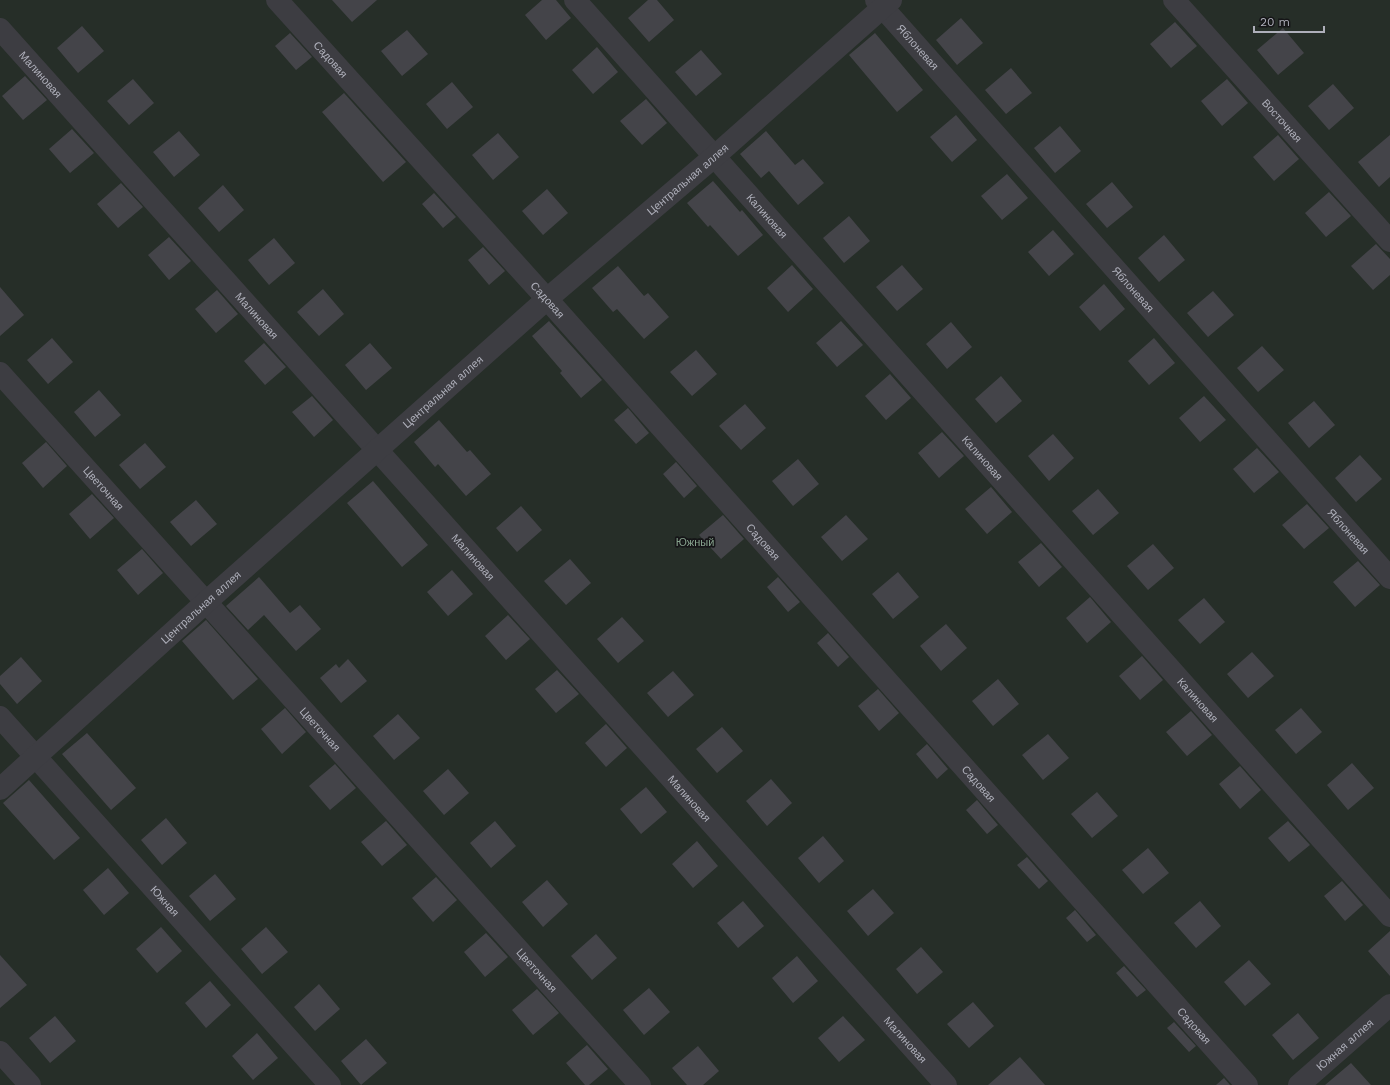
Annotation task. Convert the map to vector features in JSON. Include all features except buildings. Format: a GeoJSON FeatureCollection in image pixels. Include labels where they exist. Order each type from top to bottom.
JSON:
{"type":"FeatureCollection","features":[{"type":"Feature","properties":{"kind":"street","name":"Садовая"},"geometry":{"type":"LineString","coordinates":[[277,0],[547,299],[1247,1085]]}},
{"type":"Feature","properties":{"kind":"street","name":"Калиновая"},"geometry":{"type":"LineString","coordinates":[[576,0],[1390,916]]}},
{"type":"Feature","properties":{"kind":"street","name":"Восточная"},"geometry":{"type":"LineString","coordinates":[[1174,0],[1390,241]]}},
{"type":"Feature","properties":{"kind":"street","name":"Центральная аллея"},"geometry":{"type":"LineString","coordinates":[[0,789],[547,299],[715,156],[884,2]]}},
{"type":"Feature","properties":{"kind":"street","name":"Яблоневая"},"geometry":{"type":"LineString","coordinates":[[884,2],[1390,578]]}},
{"type":"Feature","properties":{"kind":"street","name":"Малиновая"},"geometry":{"type":"LineString","coordinates":[[0,29],[946,1085]]}},
{"type":"Feature","properties":{"kind":"street","name":"Цветочная"},"geometry":{"type":"LineString","coordinates":[[0,373],[640,1085]]}},
{"type":"Feature","properties":{"kind":"street","name":"Южная"},"geometry":{"type":"LineString","coordinates":[[0,717],[330,1085]]}},
{"type":"Feature","properties":{"kind":"street","name":"Южная аллея"},"geometry":{"type":"LineString","coordinates":[[1299,1085],[1390,1005]]}},
{"type":"Feature","properties":{"kind":"street"},"geometry":{"type":"LineString","coordinates":[[0,1052],[30,1085]]}},
{"type":"Feature","properties":{"kind":"green space","name":"Южный"},"geometry":{"type":"Polygon","coordinates":[[[0,0],[1390,0],[1390,1085],[0,1085],[0,0]]]}}]}
